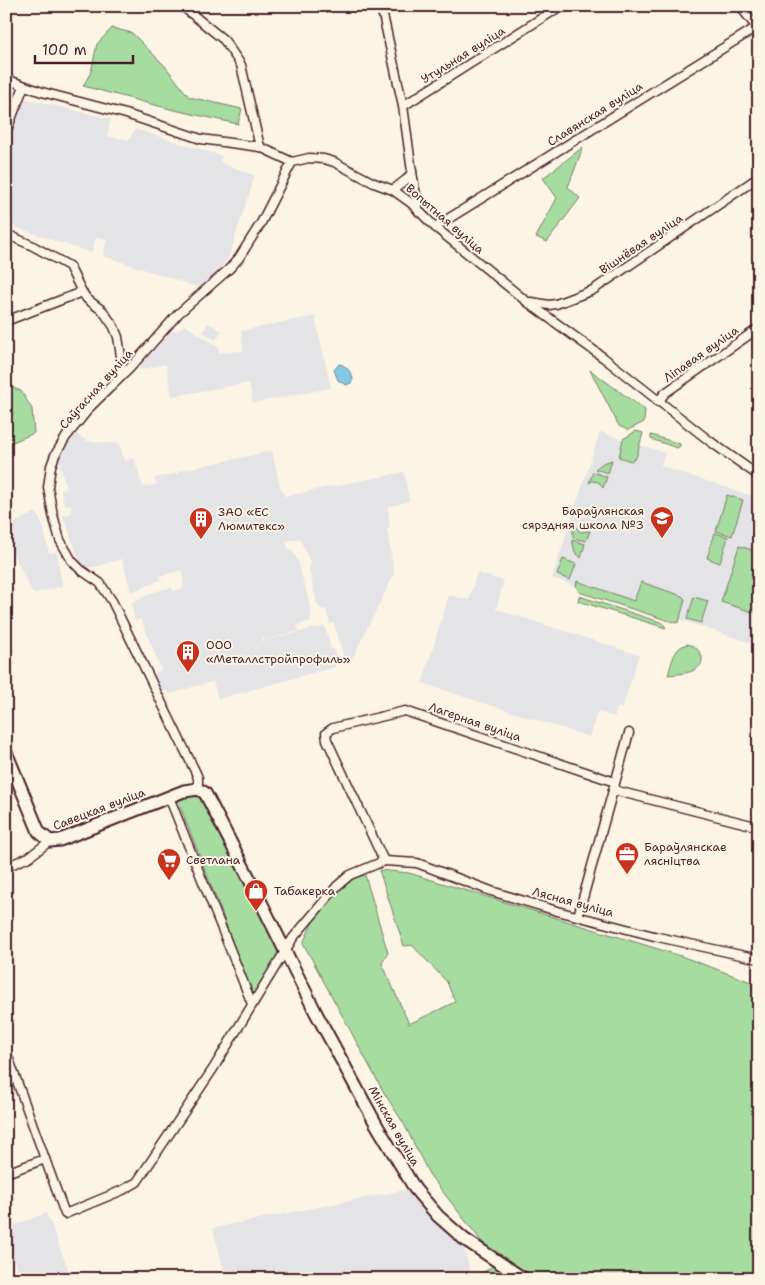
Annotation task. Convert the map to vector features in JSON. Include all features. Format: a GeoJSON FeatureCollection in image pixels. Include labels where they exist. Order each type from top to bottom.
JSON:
{"type":"FeatureCollection","features":[{"type":"Feature","properties":{"kind":"main road"},"geometry":{"type":"LineString","coordinates":[[6,752],[39,832],[50,841]]}},
{"type":"Feature","properties":{"kind":"main road","name":"Савецкая вуліца"},"geometry":{"type":"LineString","coordinates":[[50,841],[60,840],[192,788],[201,791]]}},
{"type":"Feature","properties":{"kind":"main road","name":"Мінская вуліца"},"geometry":{"type":"LineString","coordinates":[[201,791],[248,874],[285,951],[376,1124],[415,1190],[438,1216],[464,1239],[524,1279]]}},
{"type":"Feature","properties":{"kind":"street"},"geometry":{"type":"LineString","coordinates":[[182,6],[224,40],[241,65],[260,148]]}},
{"type":"Feature","properties":{"kind":"street"},"geometry":{"type":"LineString","coordinates":[[381,6],[403,106],[419,212]]}},
{"type":"Feature","properties":{"kind":"street","name":"Утульная вуліца"},"geometry":{"type":"LineString","coordinates":[[403,106],[561,6]]}},
{"type":"Feature","properties":{"kind":"street"},"geometry":{"type":"LineString","coordinates":[[740,6],[758,29]]}},
{"type":"Feature","properties":{"kind":"street"},"geometry":{"type":"LineString","coordinates":[[758,29],[759,16]]}},
{"type":"Feature","properties":{"kind":"street","name":"Славянская вуліца"},"geometry":{"type":"LineString","coordinates":[[436,227],[758,29]]}},
{"type":"Feature","properties":{"kind":"street"},"geometry":{"type":"LineString","coordinates":[[6,78],[59,97],[126,114],[201,139],[260,148],[292,162]]}},
{"type":"Feature","properties":{"kind":"street"},"geometry":{"type":"LineString","coordinates":[[6,132],[24,86]]}},
{"type":"Feature","properties":{"kind":"street","name":"Вопытная вуліца"},"geometry":{"type":"LineString","coordinates":[[292,162],[309,158],[334,162],[374,183],[393,190],[407,199],[436,227],[526,301],[759,476]]}},
{"type":"Feature","properties":{"kind":"street","name":"Саўгасная вуліца"},"geometry":{"type":"LineString","coordinates":[[201,791],[196,773],[115,606],[100,583],[76,566],[65,551],[57,530],[48,487],[51,466],[60,447],[87,411],[129,369],[178,314],[239,258],[292,162]]}},
{"type":"Feature","properties":{"kind":"street"},"geometry":{"type":"LineString","coordinates":[[393,190],[407,179],[412,172]]}},
{"type":"Feature","properties":{"kind":"street","name":"Вішнёвая вуліца"},"geometry":{"type":"LineString","coordinates":[[526,301],[540,304],[556,304],[593,290],[759,177]]}},
{"type":"Feature","properties":{"kind":"street"},"geometry":{"type":"LineString","coordinates":[[6,234],[31,245],[69,266],[87,299],[103,311],[114,327],[118,337],[122,363],[120,377]]}},
{"type":"Feature","properties":{"kind":"street"},"geometry":{"type":"LineString","coordinates":[[6,322],[82,292]]}},
{"type":"Feature","properties":{"kind":"street","name":"Ліпавая вуліца"},"geometry":{"type":"LineString","coordinates":[[658,402],[665,393],[759,328]]}},
{"type":"Feature","properties":{"kind":"street","name":"Лагерная вуліца"},"geometry":{"type":"LineString","coordinates":[[384,861],[327,740],[326,733],[333,728],[405,711],[614,786],[759,827]]}},
{"type":"Feature","properties":{"kind":"street"},"geometry":{"type":"LineString","coordinates":[[578,916],[629,733]]}},
{"type":"Feature","properties":{"kind":"street"},"geometry":{"type":"LineString","coordinates":[[169,797],[252,1004]]}},
{"type":"Feature","properties":{"kind":"street","name":"Савецкая вуліца"},"geometry":{"type":"LineString","coordinates":[[6,867],[29,856],[50,841]]}},
{"type":"Feature","properties":{"kind":"street"},"geometry":{"type":"LineString","coordinates":[[6,1052],[65,1214],[123,1190],[138,1182],[213,1069],[293,938],[337,886],[350,875],[384,861]]}},
{"type":"Feature","properties":{"kind":"street","name":"Лясная вуліца"},"geometry":{"type":"LineString","coordinates":[[384,861],[417,863],[491,891],[578,916],[658,937],[759,959]]}},
{"type":"Feature","properties":{"kind":"street"},"geometry":{"type":"LineString","coordinates":[[6,1173],[45,1159]]}},
{"type":"Feature","properties":{"kind":"shaded area"},"geometry":{"type":"Polygon","coordinates":[[[23,98],[111,119],[107,136],[129,140],[135,129],[222,156],[220,162],[255,176],[228,259],[200,288],[103,256],[107,239],[97,237],[91,253],[6,224],[6,138],[23,98]]]}},
{"type":"Feature","properties":{"kind":"shaded area"},"geometry":{"type":"Polygon","coordinates":[[[315,316],[331,388],[253,403],[249,383],[172,396],[166,364],[141,370],[139,367],[173,330],[176,332],[185,325],[219,348],[219,353],[243,351],[241,331],[315,316]]]}},
{"type":"Feature","properties":{"kind":"shaded area"},"geometry":{"type":"Polygon","coordinates":[[[208,323],[222,331],[216,340],[203,332],[208,323]]]}},
{"type":"Feature","properties":{"kind":"shaded area","name":"Бараўлянская сярэдняя школа №3"},"geometry":{"type":"Polygon","coordinates":[[[600,432],[665,453],[661,466],[759,499],[759,639],[757,645],[552,578],[600,432]]]}},
{"type":"Feature","properties":{"kind":"shaded area"},"geometry":{"type":"Polygon","coordinates":[[[77,434],[87,441],[119,444],[125,461],[134,458],[143,487],[156,484],[155,478],[178,473],[178,471],[272,451],[280,487],[285,496],[404,472],[409,501],[388,507],[390,528],[387,529],[394,574],[351,661],[345,662],[334,623],[330,624],[326,609],[322,610],[317,604],[309,569],[311,564],[300,539],[291,540],[286,542],[288,548],[293,552],[298,561],[312,613],[310,621],[297,625],[299,631],[264,640],[263,636],[261,638],[262,641],[325,626],[331,649],[334,649],[337,660],[335,667],[218,699],[213,681],[170,694],[162,689],[154,673],[161,670],[141,619],[135,621],[131,603],[154,592],[172,587],[173,591],[184,588],[182,570],[160,576],[161,580],[131,592],[122,559],[94,567],[82,567],[63,516],[72,513],[71,504],[64,505],[61,490],[66,489],[59,459],[77,434]]]}},
{"type":"Feature","properties":{"kind":"shaded area"},"geometry":{"type":"Polygon","coordinates":[[[36,512],[44,529],[49,553],[57,552],[62,586],[33,594],[6,539],[6,527],[36,512]]]}},
{"type":"Feature","properties":{"kind":"shaded area"},"geometry":{"type":"Polygon","coordinates":[[[477,573],[504,581],[496,609],[639,655],[622,708],[618,707],[614,717],[598,711],[589,737],[422,683],[449,595],[469,600],[477,573]]]}},
{"type":"Feature","properties":{"kind":"shaded area"},"geometry":{"type":"Polygon","coordinates":[[[410,1189],[463,1244],[471,1276],[465,1279],[226,1279],[213,1228],[410,1189]]]}},
{"type":"Feature","properties":{"kind":"shaded area"},"geometry":{"type":"Polygon","coordinates":[[[46,1213],[72,1279],[22,1279],[6,1241],[6,1229],[46,1213]]]}},
{"type":"Feature","properties":{"kind":"green space"},"geometry":{"type":"Polygon","coordinates":[[[112,28],[132,33],[165,66],[189,97],[242,109],[238,124],[170,109],[83,86],[91,72],[97,44],[112,28]]]}},
{"type":"Feature","properties":{"kind":"green space"},"geometry":{"type":"Polygon","coordinates":[[[583,147],[568,187],[580,198],[547,242],[536,237],[557,198],[543,178],[583,147]]]}},
{"type":"Feature","properties":{"kind":"green space"},"geometry":{"type":"Polygon","coordinates":[[[590,370],[645,410],[644,422],[628,430],[619,426],[590,370]]]}},
{"type":"Feature","properties":{"kind":"green space"},"geometry":{"type":"Polygon","coordinates":[[[6,385],[21,391],[32,409],[34,433],[6,445],[6,385]]]}},
{"type":"Feature","properties":{"kind":"green space"},"geometry":{"type":"Polygon","coordinates":[[[636,431],[643,433],[636,458],[631,461],[619,457],[623,439],[636,431]]]}},
{"type":"Feature","properties":{"kind":"green space"},"geometry":{"type":"Polygon","coordinates":[[[651,435],[680,444],[680,446],[677,448],[651,439],[651,435]]]}},
{"type":"Feature","properties":{"kind":"green space"},"geometry":{"type":"Polygon","coordinates":[[[612,460],[608,473],[595,469],[603,463],[612,460]]]}},
{"type":"Feature","properties":{"kind":"green space"},"geometry":{"type":"Polygon","coordinates":[[[593,472],[607,477],[603,488],[599,482],[592,481],[589,483],[593,472]]]}},
{"type":"Feature","properties":{"kind":"green space"},"geometry":{"type":"Polygon","coordinates":[[[727,495],[743,500],[732,536],[716,531],[727,495]]]}},
{"type":"Feature","properties":{"kind":"green space"},"geometry":{"type":"Polygon","coordinates":[[[575,525],[580,532],[590,531],[586,541],[573,538],[575,525]]]}},
{"type":"Feature","properties":{"kind":"green space"},"geometry":{"type":"Polygon","coordinates":[[[715,533],[728,537],[720,563],[707,558],[715,533]]]}},
{"type":"Feature","properties":{"kind":"green space"},"geometry":{"type":"Polygon","coordinates":[[[572,540],[585,544],[581,558],[575,552],[572,540]]]}},
{"type":"Feature","properties":{"kind":"green space"},"geometry":{"type":"Polygon","coordinates":[[[739,546],[759,552],[759,614],[721,602],[739,546]]]}},
{"type":"Feature","properties":{"kind":"green space"},"geometry":{"type":"Polygon","coordinates":[[[563,559],[576,564],[570,580],[557,575],[563,559]]]}},
{"type":"Feature","properties":{"kind":"green space"},"geometry":{"type":"Polygon","coordinates":[[[577,581],[634,601],[641,582],[682,596],[685,599],[679,622],[676,623],[579,592],[576,586],[577,581]]]}},
{"type":"Feature","properties":{"kind":"green space"},"geometry":{"type":"Polygon","coordinates":[[[579,596],[663,623],[666,628],[578,601],[579,596]]]}},
{"type":"Feature","properties":{"kind":"green space"},"geometry":{"type":"Polygon","coordinates":[[[694,597],[708,601],[701,623],[687,619],[694,597]]]}},
{"type":"Feature","properties":{"kind":"green space"},"geometry":{"type":"Polygon","coordinates":[[[687,644],[691,645],[701,654],[702,662],[700,666],[682,674],[668,675],[676,652],[687,644]]]}},
{"type":"Feature","properties":{"kind":"green space"},"geometry":{"type":"Polygon","coordinates":[[[199,794],[208,803],[279,951],[252,997],[220,908],[176,796],[199,794]]]}},
{"type":"Feature","properties":{"kind":"green space"},"geometry":{"type":"Polygon","coordinates":[[[379,870],[409,873],[681,956],[759,985],[759,1279],[533,1279],[482,1242],[429,1174],[404,1124],[383,1091],[303,943],[318,911],[345,881],[365,875],[388,953],[382,963],[409,1024],[455,1002],[447,982],[412,945],[404,946],[379,870]]]}},
{"type":"Feature","properties":{"kind":"green space"},"geometry":{"type":"Polygon","coordinates":[[[493,1266],[514,1279],[456,1279],[484,1272],[493,1266]]]}},
{"type":"Feature","properties":{"kind":"water"},"geometry":{"type":"Polygon","coordinates":[[[339,364],[350,371],[353,379],[351,383],[346,385],[338,380],[334,370],[339,364]]]}},
{"type":"Feature","properties":{"kind":"place","name":"Бараўлянская сярэдняя школа №3"},"geometry":{"type":"Point","coordinates":[662,539]}},
{"type":"Feature","properties":{"kind":"place","name":"ЗАО «ЕС Люмитекс»"},"geometry":{"type":"Point","coordinates":[201,540]}},
{"type":"Feature","properties":{"kind":"place","name":"ООО «Металлстройпрофиль»"},"geometry":{"type":"Point","coordinates":[188,673]}},
{"type":"Feature","properties":{"kind":"place","name":"Бараўлянскае лясніцтва"},"geometry":{"type":"Point","coordinates":[627,875]}},
{"type":"Feature","properties":{"kind":"place","name":"Светлана"},"geometry":{"type":"Point","coordinates":[169,881]}},
{"type":"Feature","properties":{"kind":"place","name":"Табакерка"},"geometry":{"type":"Point","coordinates":[256,912]}}]}
